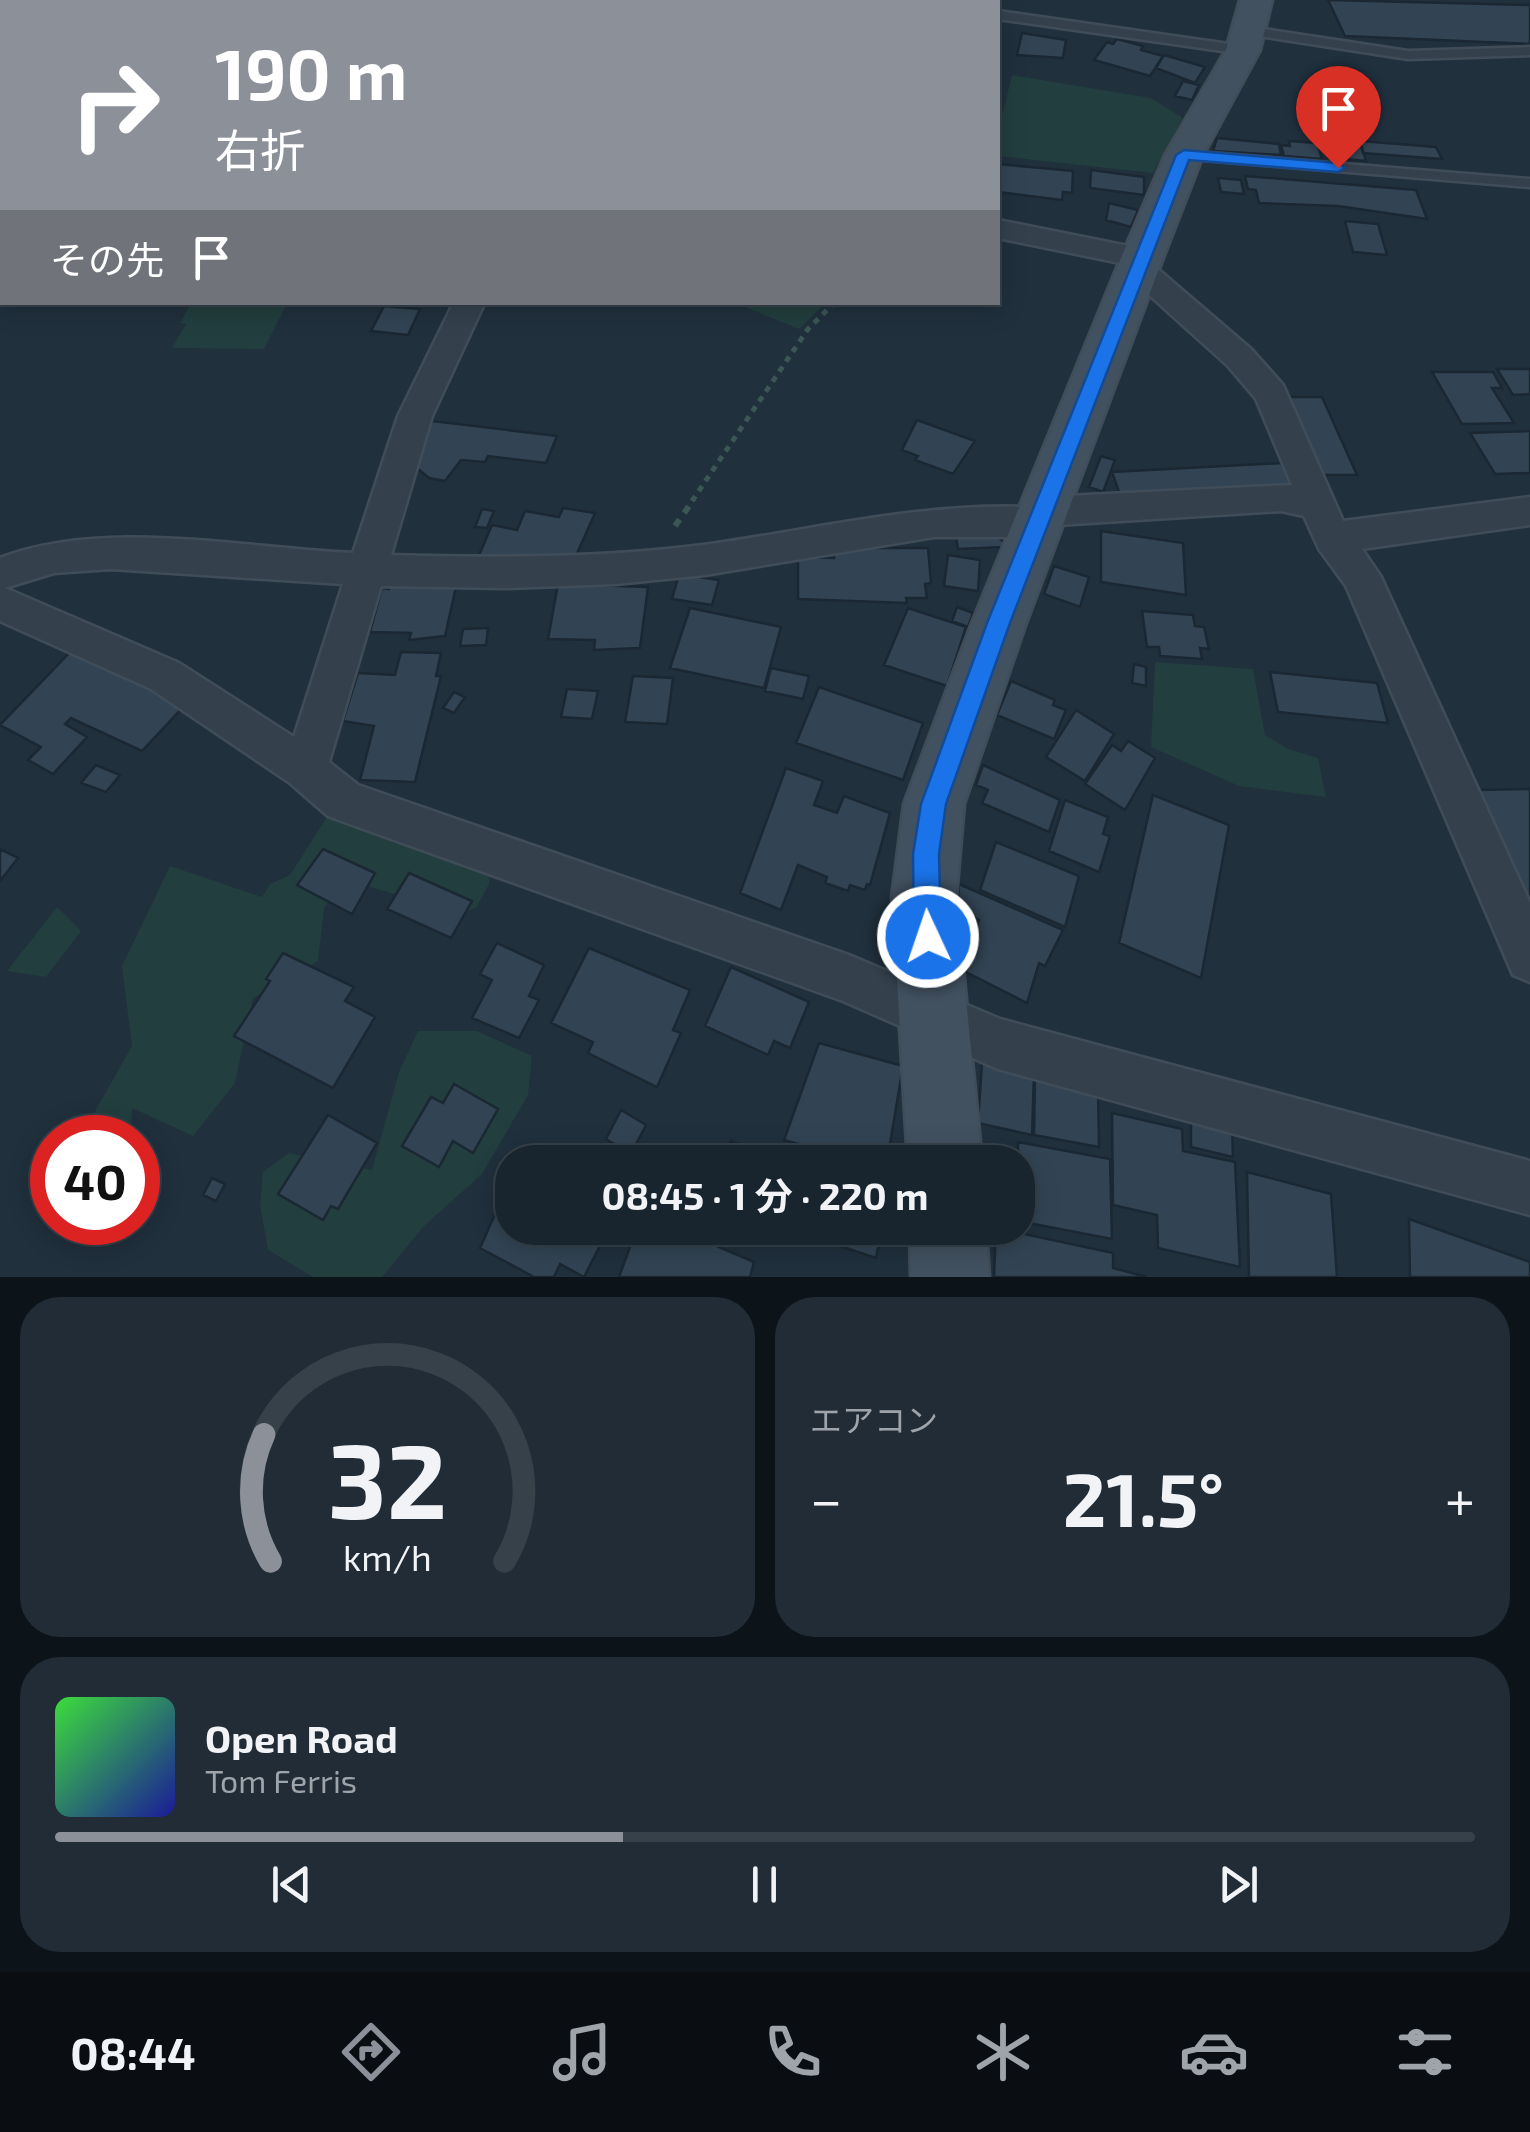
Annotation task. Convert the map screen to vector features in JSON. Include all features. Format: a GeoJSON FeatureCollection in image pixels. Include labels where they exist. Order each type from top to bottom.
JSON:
{"type":"FeatureCollection","features":[{"type":"Feature","properties":{"kind":"street"},"geometry":{"type":"LineString","coordinates":[[944,1145],[924,897],[934,804],[999,623],[1184,155],[1250,27]]}},
{"type":"Feature","properties":{"kind":"street"},"geometry":{"type":"LineString","coordinates":[[1000,229],[1140,264],[1239,358],[1271,394],[1326,522],[1362,577],[1530,958]]}},
{"type":"Feature","properties":{"kind":"street"},"geometry":{"type":"LineString","coordinates":[[305,769],[415,416],[469,305]]}},
{"type":"Feature","properties":{"kind":"street"},"geometry":{"type":"LineString","coordinates":[[0,574],[21,564],[60,557],[145,554],[365,569],[516,574],[650,565],[937,521],[1042,517],[1282,497],[1326,522],[1530,510]]}},
{"type":"Feature","properties":{"kind":"street"},"geometry":{"type":"LineString","coordinates":[[0,603],[165,676],[305,769],[344,801],[849,979],[998,1044],[1530,1188]]}},
{"type":"Feature","properties":{"kind":"street"},"geometry":{"type":"LineString","coordinates":[[949,1245],[950,1277]]}},
{"type":"Feature","properties":{"kind":"lane"},"geometry":{"type":"LineString","coordinates":[[1000,15],[1250,27],[1408,55],[1530,51]]}},
{"type":"Feature","properties":{"kind":"lane"},"geometry":{"type":"LineString","coordinates":[[1184,155],[1530,183]]}},
{"type":"Feature","properties":{"kind":"path"},"geometry":{"type":"LineString","coordinates":[[650,565],[798,344],[832,305]]}},
{"type":"Feature","properties":{"kind":"green space"},"geometry":{"type":"Polygon","coordinates":[[[1012,75],[1151,98],[1183,118],[1153,173],[1000,156],[1000,124],[1012,75]]]}},
{"type":"Feature","properties":{"kind":"green space"},"geometry":{"type":"Polygon","coordinates":[[[189,305],[286,305],[264,349],[172,348],[186,324],[180,323],[189,305]]]}},
{"type":"Feature","properties":{"kind":"green space"},"geometry":{"type":"Polygon","coordinates":[[[740,305],[823,305],[799,329],[740,305]]]}},
{"type":"Feature","properties":{"kind":"green space"},"geometry":{"type":"Polygon","coordinates":[[[1155,662],[1253,669],[1265,735],[1288,749],[1318,758],[1326,797],[1239,786],[1151,747],[1155,662]]]}},
{"type":"Feature","properties":{"kind":"green space"},"geometry":{"type":"Polygon","coordinates":[[[334,806],[490,869],[489,884],[476,908],[457,913],[344,879],[324,908],[318,961],[253,998],[235,1083],[193,1136],[160,1121],[160,1115],[147,1115],[132,1108],[132,1115],[93,1115],[132,1046],[122,966],[170,866],[262,897],[270,884],[290,875],[334,806]]]}},
{"type":"Feature","properties":{"kind":"green space"},"geometry":{"type":"Polygon","coordinates":[[[57,907],[81,931],[46,977],[7,971],[57,907]]]}},
{"type":"Feature","properties":{"kind":"green space"},"geometry":{"type":"Polygon","coordinates":[[[418,1031],[477,1031],[532,1056],[528,1095],[499,1145],[495,1145],[482,1174],[424,1226],[382,1277],[313,1277],[268,1250],[260,1206],[263,1172],[289,1153],[372,1170],[399,1072],[418,1031]]]}},
{"type":"Feature","properties":{"kind":"building"},"geometry":{"type":"Polygon","coordinates":[[[1328,0],[1530,5],[1530,44],[1345,36],[1328,0]]]}},
{"type":"Feature","properties":{"kind":"building"},"geometry":{"type":"Polygon","coordinates":[[[1022,33],[1066,40],[1063,58],[1017,55],[1022,33]]]}},
{"type":"Feature","properties":{"kind":"building"},"geometry":{"type":"Polygon","coordinates":[[[1117,39],[1163,56],[1150,76],[1094,60],[1107,42],[1113,44],[1117,39]]]}},
{"type":"Feature","properties":{"kind":"building"},"geometry":{"type":"Polygon","coordinates":[[[1164,55],[1205,67],[1195,83],[1156,68],[1164,55]]]}},
{"type":"Feature","properties":{"kind":"building"},"geometry":{"type":"Polygon","coordinates":[[[1183,81],[1199,85],[1192,100],[1175,96],[1183,81]]]}},
{"type":"Feature","properties":{"kind":"building"},"geometry":{"type":"Polygon","coordinates":[[[1217,138],[1279,144],[1281,155],[1213,151],[1217,138]]]}},
{"type":"Feature","properties":{"kind":"building"},"geometry":{"type":"Polygon","coordinates":[[[1340,140],[1360,141],[1366,161],[1346,159],[1340,140]]]}},
{"type":"Feature","properties":{"kind":"building"},"geometry":{"type":"Polygon","coordinates":[[[1289,141],[1317,143],[1322,159],[1284,156],[1281,145],[1290,146],[1289,141]]]}},
{"type":"Feature","properties":{"kind":"building"},"geometry":{"type":"Polygon","coordinates":[[[1360,141],[1436,147],[1442,159],[1363,153],[1360,141]]]}},
{"type":"Feature","properties":{"kind":"building"},"geometry":{"type":"Polygon","coordinates":[[[1000,164],[1073,171],[1072,193],[1063,192],[1062,200],[1000,192],[1000,164]]]}},
{"type":"Feature","properties":{"kind":"building"},"geometry":{"type":"Polygon","coordinates":[[[1091,170],[1144,177],[1144,195],[1090,188],[1091,170]]]}},
{"type":"Feature","properties":{"kind":"building"},"geometry":{"type":"Polygon","coordinates":[[[1245,176],[1416,190],[1427,219],[1338,206],[1259,203],[1256,190],[1248,189],[1245,176]]]}},
{"type":"Feature","properties":{"kind":"building"},"geometry":{"type":"Polygon","coordinates":[[[1218,178],[1241,180],[1244,194],[1221,192],[1218,178]]]}},
{"type":"Feature","properties":{"kind":"building"},"geometry":{"type":"Polygon","coordinates":[[[1109,203],[1138,210],[1131,227],[1106,220],[1109,203]]]}},
{"type":"Feature","properties":{"kind":"building"},"geometry":{"type":"Polygon","coordinates":[[[1345,221],[1378,224],[1387,255],[1353,252],[1345,221]]]}},
{"type":"Feature","properties":{"kind":"building"},"geometry":{"type":"Polygon","coordinates":[[[384,306],[420,309],[408,335],[371,331],[384,306]]]}},
{"type":"Feature","properties":{"kind":"building"},"geometry":{"type":"Polygon","coordinates":[[[1497,369],[1530,369],[1530,394],[1513,395],[1497,369]]]}},
{"type":"Feature","properties":{"kind":"building"},"geometry":{"type":"Polygon","coordinates":[[[1432,372],[1493,372],[1502,388],[1492,388],[1514,423],[1462,424],[1432,372]]]}},
{"type":"Feature","properties":{"kind":"building"},"geometry":{"type":"Polygon","coordinates":[[[1287,397],[1322,397],[1357,475],[1321,475],[1287,397]]]}},
{"type":"Feature","properties":{"kind":"building"},"geometry":{"type":"Polygon","coordinates":[[[917,420],[975,441],[953,474],[915,460],[918,456],[902,450],[917,420]]]}},
{"type":"Feature","properties":{"kind":"building"},"geometry":{"type":"Polygon","coordinates":[[[432,421],[557,436],[546,463],[488,456],[485,462],[461,460],[445,481],[429,478],[412,464],[432,421]]]}},
{"type":"Feature","properties":{"kind":"building"},"geometry":{"type":"Polygon","coordinates":[[[1530,431],[1530,473],[1495,474],[1470,433],[1530,431]]]}},
{"type":"Feature","properties":{"kind":"building"},"geometry":{"type":"Polygon","coordinates":[[[1101,456],[1115,460],[1103,492],[1089,487],[1101,456]]]}},
{"type":"Feature","properties":{"kind":"building"},"geometry":{"type":"Polygon","coordinates":[[[1283,463],[1293,486],[1120,495],[1112,472],[1283,463]]]}},
{"type":"Feature","properties":{"kind":"building"},"geometry":{"type":"Polygon","coordinates":[[[563,508],[595,513],[575,558],[477,560],[492,525],[517,530],[525,511],[559,517],[563,508]]]}},
{"type":"Feature","properties":{"kind":"building"},"geometry":{"type":"Polygon","coordinates":[[[482,509],[494,511],[487,528],[475,527],[482,509]]]}},
{"type":"Feature","properties":{"kind":"building"},"geometry":{"type":"Polygon","coordinates":[[[990,530],[1006,544],[1003,547],[958,549],[955,531],[990,530]]]}},
{"type":"Feature","properties":{"kind":"building"},"geometry":{"type":"Polygon","coordinates":[[[1101,531],[1183,543],[1186,595],[1101,582],[1101,531]]]}},
{"type":"Feature","properties":{"kind":"building"},"geometry":{"type":"Polygon","coordinates":[[[834,548],[928,548],[931,583],[925,584],[927,598],[906,598],[907,603],[798,599],[798,557],[834,558],[834,548]]]}},
{"type":"Feature","properties":{"kind":"building"},"geometry":{"type":"Polygon","coordinates":[[[948,555],[980,560],[978,591],[944,586],[948,555]]]}},
{"type":"Feature","properties":{"kind":"building"},"geometry":{"type":"Polygon","coordinates":[[[1054,566],[1089,577],[1080,607],[1044,594],[1054,566]]]}},
{"type":"Feature","properties":{"kind":"building"},"geometry":{"type":"Polygon","coordinates":[[[679,574],[719,580],[712,605],[672,599],[679,574]]]}},
{"type":"Feature","properties":{"kind":"building"},"geometry":{"type":"Polygon","coordinates":[[[391,582],[456,587],[445,636],[409,640],[411,633],[370,632],[382,588],[389,589],[391,582]]]}},
{"type":"Feature","properties":{"kind":"building"},"geometry":{"type":"Polygon","coordinates":[[[558,584],[648,587],[640,648],[594,650],[595,640],[548,639],[558,584]]]}},
{"type":"Feature","properties":{"kind":"building"},"geometry":{"type":"Polygon","coordinates":[[[957,607],[973,613],[968,627],[952,621],[957,607]]]}},
{"type":"Feature","properties":{"kind":"building"},"geometry":{"type":"Polygon","coordinates":[[[690,608],[781,627],[764,688],[670,668],[690,608]]]}},
{"type":"Feature","properties":{"kind":"building"},"geometry":{"type":"Polygon","coordinates":[[[908,608],[966,627],[947,686],[884,665],[908,608]]]}},
{"type":"Feature","properties":{"kind":"building"},"geometry":{"type":"Polygon","coordinates":[[[1142,611],[1193,615],[1195,626],[1204,627],[1209,649],[1200,648],[1202,659],[1160,656],[1159,647],[1147,647],[1142,611]]]}},
{"type":"Feature","properties":{"kind":"building"},"geometry":{"type":"Polygon","coordinates":[[[488,628],[486,645],[460,646],[463,629],[488,628]]]}},
{"type":"Feature","properties":{"kind":"building"},"geometry":{"type":"Polygon","coordinates":[[[76,646],[183,707],[142,751],[71,718],[65,724],[87,737],[53,774],[28,760],[41,747],[0,725],[76,646]]]}},
{"type":"Feature","properties":{"kind":"building"},"geometry":{"type":"Polygon","coordinates":[[[401,652],[441,653],[436,676],[441,676],[415,782],[360,780],[374,726],[343,721],[358,673],[395,675],[401,652]]]}},
{"type":"Feature","properties":{"kind":"building"},"geometry":{"type":"Polygon","coordinates":[[[1134,664],[1146,667],[1146,686],[1132,683],[1134,664]]]}},
{"type":"Feature","properties":{"kind":"building"},"geometry":{"type":"Polygon","coordinates":[[[771,668],[809,676],[803,699],[765,691],[771,668]]]}},
{"type":"Feature","properties":{"kind":"building"},"geometry":{"type":"Polygon","coordinates":[[[1270,672],[1377,683],[1388,723],[1278,712],[1270,672]]]}},
{"type":"Feature","properties":{"kind":"building"},"geometry":{"type":"Polygon","coordinates":[[[633,676],[673,678],[667,724],[625,722],[633,676]]]}},
{"type":"Feature","properties":{"kind":"building"},"geometry":{"type":"Polygon","coordinates":[[[1011,681],[1055,700],[1053,705],[1066,710],[1054,739],[997,715],[1011,681]]]}},
{"type":"Feature","properties":{"kind":"building"},"geometry":{"type":"Polygon","coordinates":[[[819,687],[923,723],[903,780],[796,743],[819,687]]]}},
{"type":"Feature","properties":{"kind":"building"},"geometry":{"type":"Polygon","coordinates":[[[567,689],[598,691],[592,719],[561,717],[567,689]]]}},
{"type":"Feature","properties":{"kind":"building"},"geometry":{"type":"Polygon","coordinates":[[[454,692],[465,697],[454,713],[443,708],[454,692]]]}},
{"type":"Feature","properties":{"kind":"building"},"geometry":{"type":"Polygon","coordinates":[[[1076,710],[1114,734],[1085,781],[1046,757],[1076,710]]]}},
{"type":"Feature","properties":{"kind":"building"},"geometry":{"type":"Polygon","coordinates":[[[1128,741],[1155,758],[1125,810],[1085,784],[1112,745],[1121,751],[1128,741]]]}},
{"type":"Feature","properties":{"kind":"building"},"geometry":{"type":"Polygon","coordinates":[[[96,765],[120,775],[106,792],[81,783],[96,765]]]}},
{"type":"Feature","properties":{"kind":"building"},"geometry":{"type":"Polygon","coordinates":[[[983,765],[1060,800],[1049,832],[982,803],[988,790],[976,785],[983,765]]]}},
{"type":"Feature","properties":{"kind":"building"},"geometry":{"type":"Polygon","coordinates":[[[786,768],[823,781],[814,805],[837,813],[844,796],[890,813],[870,885],[865,890],[850,885],[848,891],[825,883],[827,877],[798,865],[781,910],[740,893],[786,768]]]}},
{"type":"Feature","properties":{"kind":"building"},"geometry":{"type":"Polygon","coordinates":[[[1530,789],[1530,908],[1477,790],[1530,789]]]}},
{"type":"Feature","properties":{"kind":"building"},"geometry":{"type":"Polygon","coordinates":[[[1153,795],[1229,825],[1201,978],[1119,943],[1153,795]]]}},
{"type":"Feature","properties":{"kind":"building"},"geometry":{"type":"Polygon","coordinates":[[[1065,800],[1108,817],[1103,834],[1110,836],[1099,872],[1049,851],[1065,800]]]}},
{"type":"Feature","properties":{"kind":"building"},"geometry":{"type":"Polygon","coordinates":[[[996,842],[1079,876],[1065,927],[980,890],[996,842]]]}},
{"type":"Feature","properties":{"kind":"building"},"geometry":{"type":"Polygon","coordinates":[[[0,849],[18,858],[0,881],[0,849]]]}},
{"type":"Feature","properties":{"kind":"building"},"geometry":{"type":"Polygon","coordinates":[[[323,849],[375,873],[352,914],[297,885],[323,849]]]}},
{"type":"Feature","properties":{"kind":"building"},"geometry":{"type":"Polygon","coordinates":[[[409,873],[472,901],[451,938],[387,909],[409,873]]]}},
{"type":"Feature","properties":{"kind":"building"},"geometry":{"type":"Polygon","coordinates":[[[959,884],[1063,930],[1045,966],[1039,963],[1027,1003],[962,970],[979,920],[957,910],[959,884]]]}},
{"type":"Feature","properties":{"kind":"building"},"geometry":{"type":"Polygon","coordinates":[[[497,943],[544,965],[529,996],[539,1000],[519,1038],[472,1018],[492,980],[480,974],[497,943]]]}},
{"type":"Feature","properties":{"kind":"building"},"geometry":{"type":"Polygon","coordinates":[[[589,948],[690,990],[673,1030],[681,1033],[657,1087],[588,1053],[593,1042],[551,1023],[589,948]]]}},
{"type":"Feature","properties":{"kind":"building"},"geometry":{"type":"Polygon","coordinates":[[[283,953],[354,987],[345,1001],[375,1017],[333,1088],[234,1036],[270,981],[266,979],[283,953]]]}},
{"type":"Feature","properties":{"kind":"building"},"geometry":{"type":"Polygon","coordinates":[[[731,967],[809,1002],[790,1048],[774,1041],[768,1055],[705,1026],[731,967]]]}},
{"type":"Feature","properties":{"kind":"building"},"geometry":{"type":"Polygon","coordinates":[[[819,1043],[903,1066],[890,1145],[802,1145],[784,1140],[819,1043]]]}},
{"type":"Feature","properties":{"kind":"building"},"geometry":{"type":"Polygon","coordinates":[[[982,1063],[1034,1073],[1032,1135],[978,1123],[982,1063]]]}},
{"type":"Feature","properties":{"kind":"building"},"geometry":{"type":"Polygon","coordinates":[[[1035,1076],[1098,1088],[1099,1147],[1034,1135],[1035,1076]]]}},
{"type":"Feature","properties":{"kind":"building"},"geometry":{"type":"Polygon","coordinates":[[[454,1084],[498,1109],[473,1153],[453,1141],[439,1167],[402,1146],[431,1097],[443,1103],[454,1084]]]}},
{"type":"Feature","properties":{"kind":"building"},"geometry":{"type":"Polygon","coordinates":[[[621,1110],[646,1125],[636,1145],[616,1145],[606,1139],[621,1110]]]}},
{"type":"Feature","properties":{"kind":"building"},"geometry":{"type":"Polygon","coordinates":[[[1112,1113],[1182,1129],[1183,1151],[1235,1162],[1240,1267],[1158,1248],[1157,1215],[1113,1205],[1112,1113]]]}},
{"type":"Feature","properties":{"kind":"building"},"geometry":{"type":"Polygon","coordinates":[[[328,1115],[377,1143],[338,1209],[331,1206],[323,1220],[278,1194],[328,1115]]]}},
{"type":"Feature","properties":{"kind":"building"},"geometry":{"type":"Polygon","coordinates":[[[1191,1117],[1232,1127],[1233,1157],[1191,1147],[1191,1117]]]}},
{"type":"Feature","properties":{"kind":"building"},"geometry":{"type":"Polygon","coordinates":[[[1035,1145],[1110,1159],[1112,1239],[1035,1224],[1035,1145]]]}},
{"type":"Feature","properties":{"kind":"building"},"geometry":{"type":"Polygon","coordinates":[[[1247,1172],[1331,1194],[1337,1277],[1249,1277],[1247,1172]]]}},
{"type":"Feature","properties":{"kind":"building"},"geometry":{"type":"Polygon","coordinates":[[[212,1178],[225,1184],[216,1201],[203,1195],[212,1178]]]}},
{"type":"Feature","properties":{"kind":"building"},"geometry":{"type":"Polygon","coordinates":[[[495,1214],[495,1245],[600,1245],[584,1277],[560,1264],[554,1277],[534,1277],[480,1248],[495,1214]]]}},
{"type":"Feature","properties":{"kind":"building"},"geometry":{"type":"Polygon","coordinates":[[[1409,1219],[1530,1262],[1530,1277],[1410,1277],[1409,1219]]]}},
{"type":"Feature","properties":{"kind":"building"},"geometry":{"type":"Polygon","coordinates":[[[1035,1236],[1113,1253],[1113,1268],[1147,1277],[994,1277],[995,1245],[1035,1245],[1035,1236]]]}},
{"type":"Feature","properties":{"kind":"building"},"geometry":{"type":"Polygon","coordinates":[[[631,1245],[714,1245],[754,1262],[750,1277],[619,1277],[631,1245]]]}},
{"type":"Feature","properties":{"kind":"building"},"geometry":{"type":"Polygon","coordinates":[[[837,1245],[879,1245],[876,1258],[837,1245]]]}},
{"type":"Feature","properties":{"kind":"route"},"geometry":{"type":"LineString","coordinates":[[928,937],[924,897],[934,804],[999,623],[1184,155],[1338,168]]}}]}
